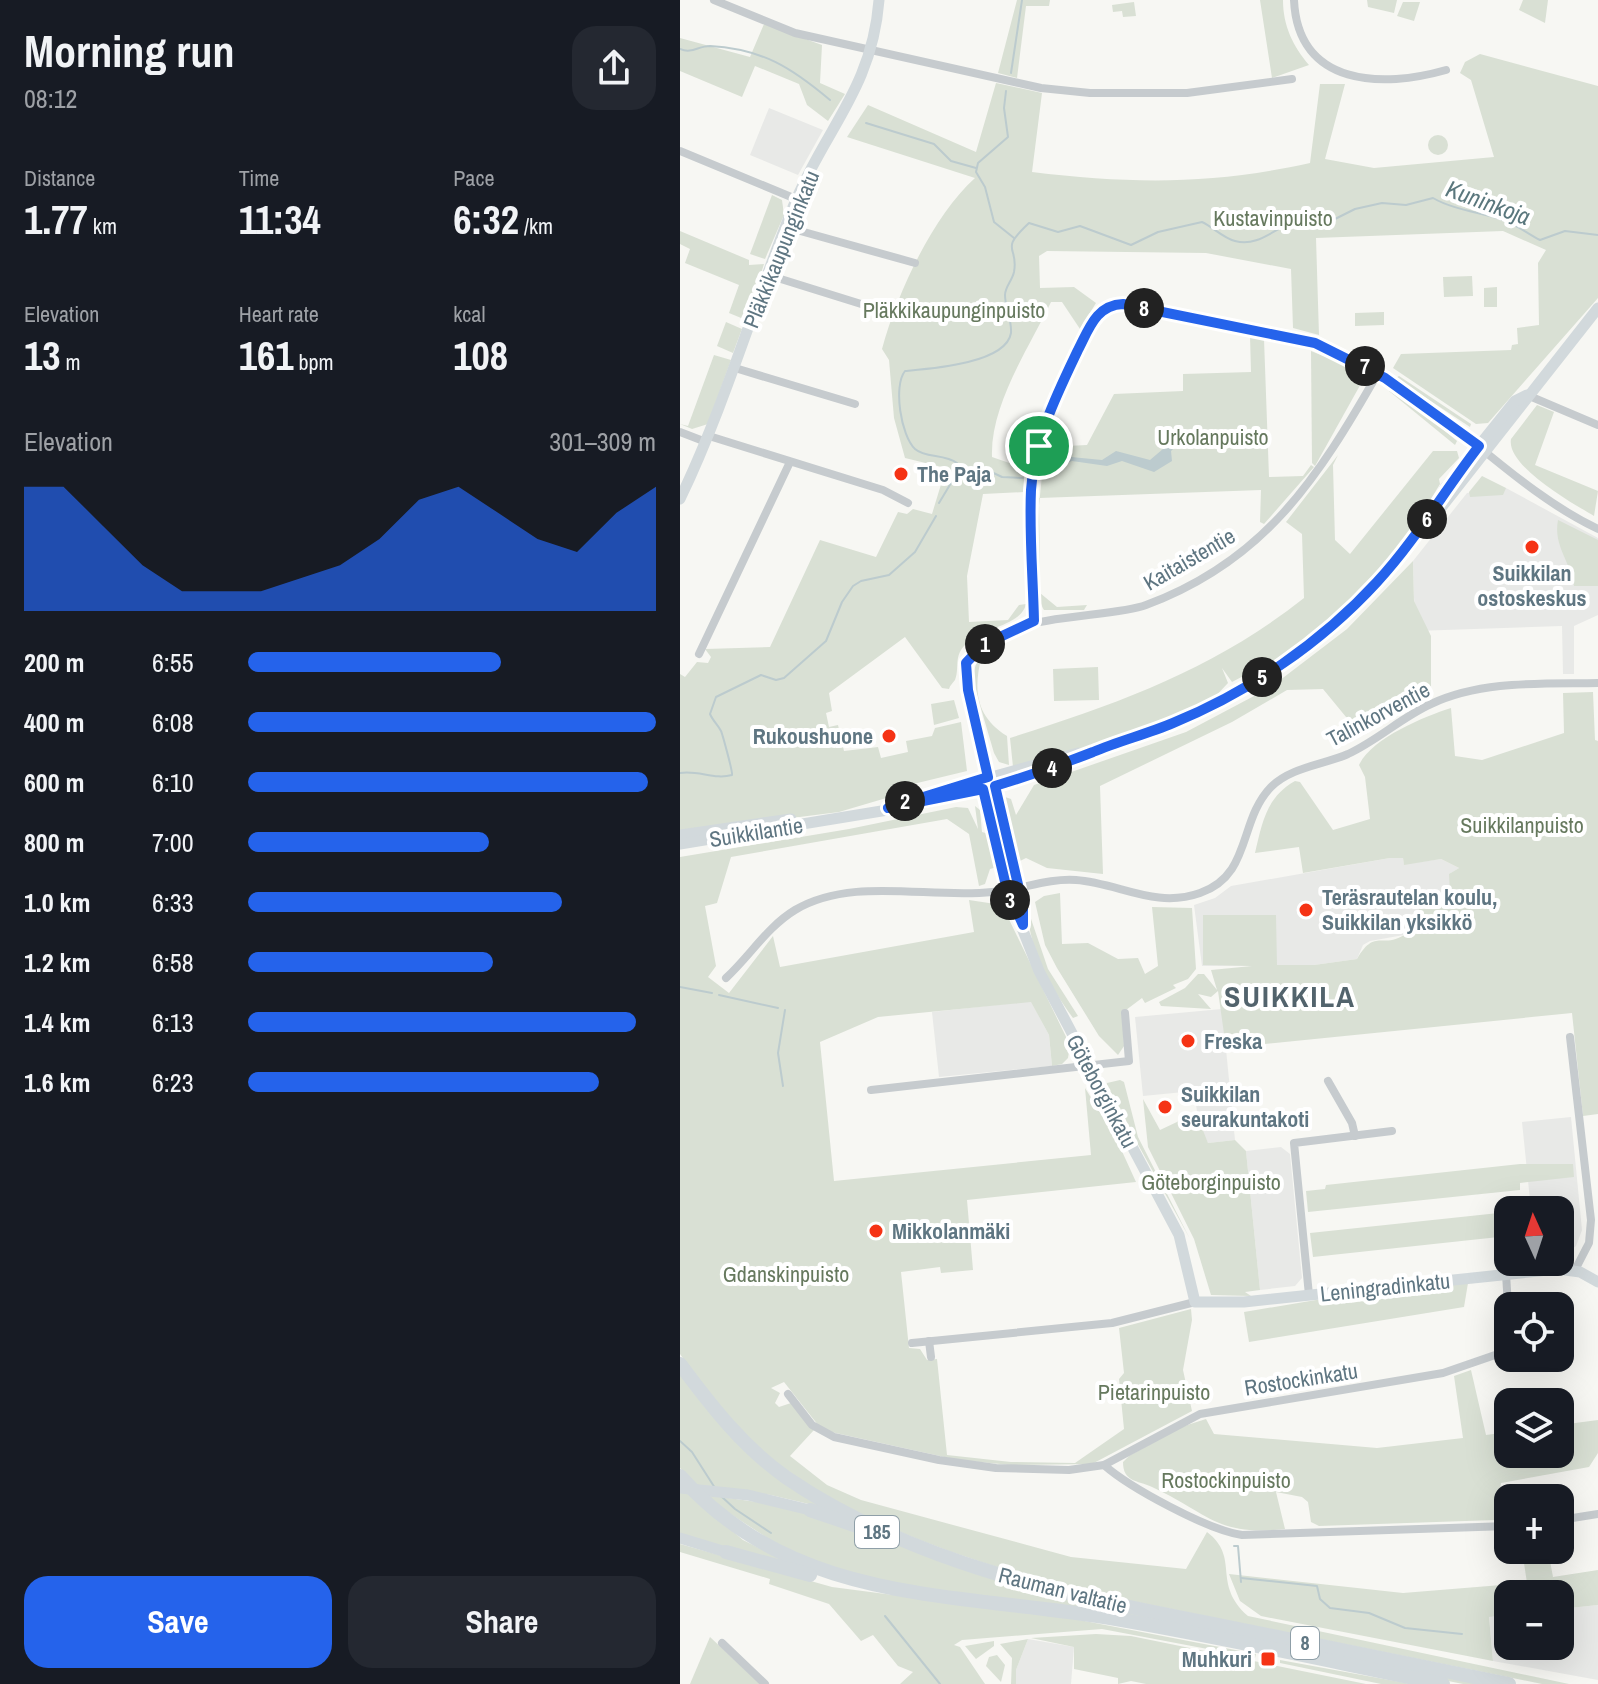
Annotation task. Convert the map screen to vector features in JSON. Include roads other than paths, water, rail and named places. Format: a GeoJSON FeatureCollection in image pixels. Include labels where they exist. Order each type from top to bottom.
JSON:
{"type":"FeatureCollection","features":[{"type":"Feature","properties":{"kind":"highway","name":"Rauman valtatie"},"geometry":{"type":"LineString","coordinates":[[680,1364],[735,1433],[786,1477],[837,1507],[943,1555],[1066,1594],[1509,1684]]}},
{"type":"Feature","properties":{"kind":"highway","name":"Rauman valtatie"},"geometry":{"type":"LineString","coordinates":[[680,1476],[714,1511],[754,1541],[796,1562],[861,1584],[1087,1614],[1443,1684]]}},
{"type":"Feature","properties":{"kind":"highway","name":"185"},"geometry":{"type":"LineString","coordinates":[[810,1510],[943,1555]]}},
{"type":"Feature","properties":{"kind":"highway"},"geometry":{"type":"LineString","coordinates":[[726,1552],[796,1572],[861,1584]]}},
{"type":"Feature","properties":{"kind":"street"},"geometry":{"type":"LineString","coordinates":[[714,0],[795,33],[1019,84],[1090,93],[1187,93],[1292,79]]}},
{"type":"Feature","properties":{"kind":"street","name":"Pläkkikaupunginkatu"},"geometry":{"type":"LineString","coordinates":[[680,499],[708,439],[796,199],[857,89],[871,50],[879,0]]}},
{"type":"Feature","properties":{"kind":"street"},"geometry":{"type":"LineString","coordinates":[[1294,0],[1299,27],[1308,44],[1320,59],[1343,73],[1376,81],[1397,81],[1446,70]]}},
{"type":"Feature","properties":{"kind":"street"},"geometry":{"type":"LineString","coordinates":[[680,151],[796,199]]}},
{"type":"Feature","properties":{"kind":"street"},"geometry":{"type":"LineString","coordinates":[[786,227],[915,263]]}},
{"type":"Feature","properties":{"kind":"street"},"geometry":{"type":"LineString","coordinates":[[768,275],[890,313]]}},
{"type":"Feature","properties":{"kind":"street"},"geometry":{"type":"LineString","coordinates":[[1034,621],[1031,488],[1038,449],[1049,413],[1092,322],[1110,306],[1130,305],[1288,336],[1333,350],[1378,373],[1549,500],[1598,529]]}},
{"type":"Feature","properties":{"kind":"street","name":"Suikkilantie"},"geometry":{"type":"LineString","coordinates":[[680,844],[888,808],[989,784],[1095,751],[1191,715],[1283,663],[1363,597],[1426,523],[1445,488],[1483,449],[1515,401],[1527,395],[1598,308]]}},
{"type":"Feature","properties":{"kind":"street"},"geometry":{"type":"LineString","coordinates":[[735,368],[855,404]]}},
{"type":"Feature","properties":{"kind":"street","name":"Kaitaistentie"},"geometry":{"type":"LineString","coordinates":[[989,784],[968,690],[966,663],[983,645],[1034,621],[1100,616],[1147,605],[1200,579],[1244,550],[1291,507],[1328,460],[1378,373]]}},
{"type":"Feature","properties":{"kind":"street"},"geometry":{"type":"LineString","coordinates":[[1527,395],[1598,425]]}},
{"type":"Feature","properties":{"kind":"street"},"geometry":{"type":"LineString","coordinates":[[680,432],[883,490],[908,503]]}},
{"type":"Feature","properties":{"kind":"street"},"geometry":{"type":"LineString","coordinates":[[699,654],[790,462]]}},
{"type":"Feature","properties":{"kind":"street","name":"Talinkorventie"},"geometry":{"type":"LineString","coordinates":[[726,978],[778,922],[795,910],[823,898],[859,893],[1013,888],[1076,880],[1153,899],[1176,899],[1202,893],[1220,883],[1233,870],[1258,807],[1270,788],[1283,778],[1356,750],[1413,713],[1456,694],[1525,685],[1598,683]]}},
{"type":"Feature","properties":{"kind":"street","name":"Göteborginkatu"},"geometry":{"type":"LineString","coordinates":[[989,784],[1023,925],[1045,984],[1179,1235],[1195,1302]]}},
{"type":"Feature","properties":{"kind":"street","name":"Suikkilantie"},"geometry":{"type":"LineString","coordinates":[[680,835],[761,822],[831,819]]}},
{"type":"Feature","properties":{"kind":"street"},"geometry":{"type":"LineString","coordinates":[[871,1090],[1129,1061],[1125,1013]]}},
{"type":"Feature","properties":{"kind":"street"},"geometry":{"type":"LineString","coordinates":[[1570,1037],[1591,1220],[1587,1249],[1575,1270],[1598,1282]]}},
{"type":"Feature","properties":{"kind":"street"},"geometry":{"type":"LineString","coordinates":[[1328,1081],[1352,1123],[1355,1136]]}},
{"type":"Feature","properties":{"kind":"street"},"geometry":{"type":"LineString","coordinates":[[1309,1295],[1294,1143],[1392,1131]]}},
{"type":"Feature","properties":{"kind":"street","name":"Leningradinkatu"},"geometry":{"type":"LineString","coordinates":[[1195,1302],[1309,1295],[1494,1275]]}},
{"type":"Feature","properties":{"kind":"street"},"geometry":{"type":"LineString","coordinates":[[912,1343],[1112,1323],[1195,1302]]}},
{"type":"Feature","properties":{"kind":"street"},"geometry":{"type":"LineString","coordinates":[[929,1341],[931,1357]]}},
{"type":"Feature","properties":{"kind":"street","name":"Rostockinkatu"},"geometry":{"type":"LineString","coordinates":[[1104,1465],[1200,1414],[1443,1373],[1494,1355]]}},
{"type":"Feature","properties":{"kind":"street"},"geometry":{"type":"LineString","coordinates":[[788,1394],[819,1431],[875,1447],[996,1468],[1069,1470],[1104,1465],[1124,1482],[1213,1529],[1242,1535],[1494,1526]]}},
{"type":"Feature","properties":{"kind":"street","name":"185"},"geometry":{"type":"LineString","coordinates":[[680,1488],[748,1495],[810,1510]]}},
{"type":"Feature","properties":{"kind":"street"},"geometry":{"type":"LineString","coordinates":[[1574,1518],[1598,1514]]}},
{"type":"Feature","properties":{"kind":"street"},"geometry":{"type":"LineString","coordinates":[[680,1538],[726,1552]]}},
{"type":"Feature","properties":{"kind":"street"},"geometry":{"type":"LineString","coordinates":[[722,1643],[765,1684]]}},
{"type":"Feature","properties":{"kind":"waterway"},"geometry":{"type":"LineString","coordinates":[[1011,73],[1022,0]]}},
{"type":"Feature","properties":{"kind":"waterway"},"geometry":{"type":"LineString","coordinates":[[680,49],[688,51],[710,46],[761,56],[803,78],[830,100]]}},
{"type":"Feature","properties":{"kind":"waterway"},"geometry":{"type":"LineString","coordinates":[[1006,91],[1004,108],[1008,137],[978,163],[976,172],[985,187],[994,222],[1014,238]]}},
{"type":"Feature","properties":{"kind":"waterway"},"geometry":{"type":"LineString","coordinates":[[866,123],[934,144],[951,161],[976,168]]}},
{"type":"Feature","properties":{"kind":"waterway","name":"Kuninkoja"},"geometry":{"type":"LineString","coordinates":[[1319,219],[1335,219],[1355,209],[1382,203],[1406,205],[1433,198],[1456,208],[1505,221],[1540,240],[1565,231],[1598,235]]}},
{"type":"Feature","properties":{"kind":"waterway","name":"Kuninkoja"},"geometry":{"type":"LineString","coordinates":[[939,503],[954,478],[957,463],[919,452],[910,443],[900,411],[901,378],[905,371],[981,358],[996,352],[1006,343],[1011,333],[1005,295],[1014,272],[1012,244],[1029,223],[1058,232],[1080,226],[1131,245],[1158,232],[1202,222],[1231,240],[1253,241],[1301,220]]}},
{"type":"Feature","properties":{"kind":"waterway"},"geometry":{"type":"LineString","coordinates":[[985,469],[1002,477],[1023,478]]}},
{"type":"Feature","properties":{"kind":"waterway"},"geometry":{"type":"LineString","coordinates":[[958,470],[968,472]]}},
{"type":"Feature","properties":{"kind":"waterway","name":"Kuninkoja"},"geometry":{"type":"LineString","coordinates":[[680,773],[732,775],[721,731],[710,714],[716,697],[761,675],[776,680],[784,678],[826,641],[842,602],[853,586],[861,581],[889,575],[915,552],[936,516]]}},
{"type":"Feature","properties":{"kind":"waterway"},"geometry":{"type":"LineString","coordinates":[[680,987],[712,993]]}},
{"type":"Feature","properties":{"kind":"waterway"},"geometry":{"type":"LineString","coordinates":[[719,995],[778,1008]]}},
{"type":"Feature","properties":{"kind":"waterway"},"geometry":{"type":"LineString","coordinates":[[783,1086],[778,1053],[785,1010]]}},
{"type":"Feature","properties":{"kind":"waterway","name":"Kuninkoja"},"geometry":{"type":"LineString","coordinates":[[680,1441],[692,1452],[715,1488]]}},
{"type":"Feature","properties":{"kind":"waterway","name":"Kuninkoja"},"geometry":{"type":"LineString","coordinates":[[721,1496],[771,1533]]}},
{"type":"Feature","properties":{"kind":"waterway"},"geometry":{"type":"LineString","coordinates":[[1234,1546],[1238,1546],[1241,1582]]}},
{"type":"Feature","properties":{"kind":"waterway"},"geometry":{"type":"LineString","coordinates":[[1241,1578],[1317,1586],[1320,1599],[1330,1608],[1369,1613],[1405,1628],[1462,1634]]}},
{"type":"Feature","properties":{"kind":"waterway","name":"Kuninkoja"},"geometry":{"type":"LineString","coordinates":[[885,1616],[940,1684]]}},
{"type":"Feature","properties":{"kind":"place","name":"The Paja"},"geometry":{"type":"Point","coordinates":[901,474]}},
{"type":"Feature","properties":{"kind":"place","name":"Suikkilan ostoskeskus"},"geometry":{"type":"Point","coordinates":[1532,547]}},
{"type":"Feature","properties":{"kind":"place","name":"Rukoushuone"},"geometry":{"type":"Point","coordinates":[889,736]}},
{"type":"Feature","properties":{"kind":"place","name":"Teräsrautelan koulu, Suikkilan yksikkö"},"geometry":{"type":"Point","coordinates":[1306,910]}},
{"type":"Feature","properties":{"kind":"place","name":"Freska"},"geometry":{"type":"Point","coordinates":[1188,1041]}},
{"type":"Feature","properties":{"kind":"place","name":"Suikkilan seurakuntakoti"},"geometry":{"type":"Point","coordinates":[1165,1107]}},
{"type":"Feature","properties":{"kind":"place","name":"Mikkolanmäki"},"geometry":{"type":"Point","coordinates":[876,1231]}},
{"type":"Feature","properties":{"kind":"place","name":"Muhkuri"},"geometry":{"type":"Point","coordinates":[1268,1659]}},
{"type":"Feature","properties":{"kind":"district","name":"SUIKKILA"},"geometry":{"type":"Point","coordinates":[1290,997]}},
{"type":"Feature","properties":{"kind":"park label","name":"Kustavinpuisto"},"geometry":{"type":"Point","coordinates":[1273,218]}},
{"type":"Feature","properties":{"kind":"park label","name":"Pläkkikaupunginpuisto"},"geometry":{"type":"Point","coordinates":[954,310]}},
{"type":"Feature","properties":{"kind":"park label","name":"Urkolanpuisto"},"geometry":{"type":"Point","coordinates":[1213,437]}},
{"type":"Feature","properties":{"kind":"park label","name":"Suikkilanpuisto"},"geometry":{"type":"Point","coordinates":[1522,825]}},
{"type":"Feature","properties":{"kind":"park label","name":"Göteborginpuisto"},"geometry":{"type":"Point","coordinates":[1211,1182]}},
{"type":"Feature","properties":{"kind":"park label","name":"Gdanskinpuisto"},"geometry":{"type":"Point","coordinates":[786,1274]}},
{"type":"Feature","properties":{"kind":"park label","name":"Pietarinpuisto"},"geometry":{"type":"Point","coordinates":[1154,1392]}},
{"type":"Feature","properties":{"kind":"park label","name":"Rostockinpuisto"},"geometry":{"type":"Point","coordinates":[1226,1480]}}]}
